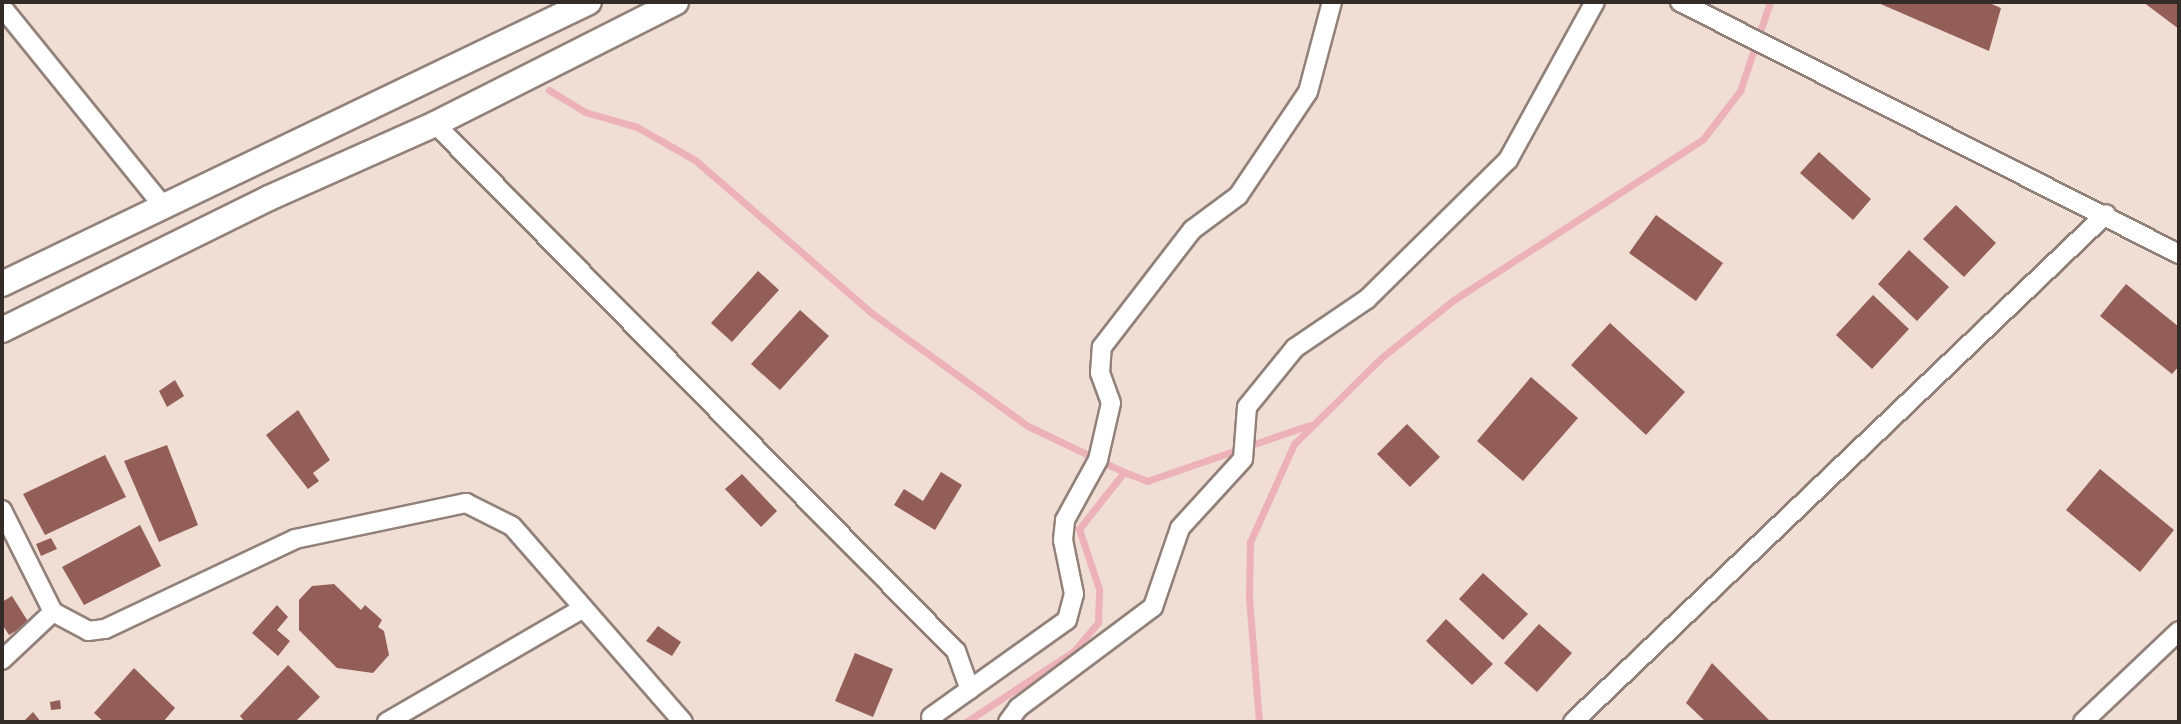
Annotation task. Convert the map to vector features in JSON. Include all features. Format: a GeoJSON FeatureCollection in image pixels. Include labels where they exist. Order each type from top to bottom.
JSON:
{"type":"FeatureCollection","features":[{"type":"Feature","properties":{"kind":"street"},"geometry":{"type":"LineString","coordinates":[[2,284],[589,2]]}},
{"type":"Feature","properties":{"kind":"street"},"geometry":{"type":"LineString","coordinates":[[2,330],[269,198],[435,124],[676,2]]}},
{"type":"Feature","properties":{"kind":"street"},"geometry":{"type":"LineString","coordinates":[[931,717],[1067,620],[1074,594],[1063,540],[1065,520],[1098,460],[1111,403],[1100,373],[1102,347],[1192,230],[1238,196],[1308,92],[1332,2]]}},
{"type":"Feature","properties":{"kind":"street"},"geometry":{"type":"LineString","coordinates":[[1008,722],[1018,708],[1153,607],[1180,528],[1243,459],[1247,407],[1301,341],[1367,299],[1508,160],[1595,2]]}},
{"type":"Feature","properties":{"kind":"street"},"geometry":{"type":"LineString","coordinates":[[1680,2],[2106,214],[2179,254]]}},
{"type":"Feature","properties":{"kind":"street"},"geometry":{"type":"LineString","coordinates":[[2,7],[164,207]]}},
{"type":"Feature","properties":{"kind":"street"},"geometry":{"type":"LineString","coordinates":[[435,124],[956,651],[970,690]]}},
{"type":"Feature","properties":{"kind":"street"},"geometry":{"type":"LineString","coordinates":[[1573,722],[2106,214]]}},
{"type":"Feature","properties":{"kind":"street"},"geometry":{"type":"LineString","coordinates":[[2,510],[53,612],[88,631],[105,629],[295,539],[466,503],[512,526],[683,722]]}},
{"type":"Feature","properties":{"kind":"street"},"geometry":{"type":"LineString","coordinates":[[387,722],[582,609]]}},
{"type":"Feature","properties":{"kind":"street"},"geometry":{"type":"LineString","coordinates":[[2,660],[53,612]]}},
{"type":"Feature","properties":{"kind":"street"},"geometry":{"type":"LineString","coordinates":[[2083,722],[2179,631]]}},
{"type":"Feature","properties":{"kind":"building"},"geometry":{"type":"Polygon","coordinates":[[[1876,2],[1987,2],[2001,8],[1989,51],[1876,2]]]}},
{"type":"Feature","properties":{"kind":"building"},"geometry":{"type":"Polygon","coordinates":[[[2143,2],[2179,2],[2179,29],[2143,2]]]}},
{"type":"Feature","properties":{"kind":"building"},"geometry":{"type":"Polygon","coordinates":[[[1819,152],[1871,199],[1853,220],[1800,173],[1819,152]]]}},
{"type":"Feature","properties":{"kind":"building"},"geometry":{"type":"Polygon","coordinates":[[[1956,205],[1996,243],[1964,277],[1923,239],[1956,205]]]}},
{"type":"Feature","properties":{"kind":"building"},"geometry":{"type":"Polygon","coordinates":[[[1656,215],[1723,263],[1696,301],[1629,253],[1656,215]]]}},
{"type":"Feature","properties":{"kind":"building"},"geometry":{"type":"Polygon","coordinates":[[[1909,250],[1949,287],[1917,321],[1878,284],[1909,250]]]}},
{"type":"Feature","properties":{"kind":"building"},"geometry":{"type":"Polygon","coordinates":[[[758,271],[779,290],[732,342],[711,323],[758,271]]]}},
{"type":"Feature","properties":{"kind":"building"},"geometry":{"type":"Polygon","coordinates":[[[2126,284],[2179,327],[2179,366],[2172,374],[2100,316],[2126,284]]]}},
{"type":"Feature","properties":{"kind":"building"},"geometry":{"type":"Polygon","coordinates":[[[1873,295],[1909,329],[1872,369],[1836,335],[1873,295]]]}},
{"type":"Feature","properties":{"kind":"building"},"geometry":{"type":"Polygon","coordinates":[[[800,310],[829,336],[780,390],[751,364],[800,310]]]}},
{"type":"Feature","properties":{"kind":"building"},"geometry":{"type":"Polygon","coordinates":[[[1610,323],[1685,392],[1646,435],[1571,365],[1610,323]]]}},
{"type":"Feature","properties":{"kind":"building"},"geometry":{"type":"Polygon","coordinates":[[[1531,377],[1578,418],[1523,481],[1477,441],[1531,377]]]}},
{"type":"Feature","properties":{"kind":"building"},"geometry":{"type":"Polygon","coordinates":[[[175,380],[184,396],[167,407],[159,391],[175,380]]]}},
{"type":"Feature","properties":{"kind":"building"},"geometry":{"type":"Polygon","coordinates":[[[298,410],[330,460],[313,473],[319,481],[308,489],[266,435],[298,410]]]}},
{"type":"Feature","properties":{"kind":"building"},"geometry":{"type":"Polygon","coordinates":[[[1407,424],[1440,457],[1410,487],[1377,454],[1407,424]]]}},
{"type":"Feature","properties":{"kind":"building"},"geometry":{"type":"Polygon","coordinates":[[[167,445],[198,525],[159,542],[124,461],[167,445]]]}},
{"type":"Feature","properties":{"kind":"building"},"geometry":{"type":"Polygon","coordinates":[[[105,455],[126,497],[45,535],[23,494],[105,455]]]}},
{"type":"Feature","properties":{"kind":"building"},"geometry":{"type":"Polygon","coordinates":[[[2100,469],[2174,530],[2140,572],[2066,510],[2100,469]]]}},
{"type":"Feature","properties":{"kind":"building"},"geometry":{"type":"Polygon","coordinates":[[[941,472],[962,485],[935,530],[894,505],[904,489],[923,501],[941,472]]]}},
{"type":"Feature","properties":{"kind":"building"},"geometry":{"type":"Polygon","coordinates":[[[742,474],[777,511],[761,527],[725,489],[742,474]]]}},
{"type":"Feature","properties":{"kind":"building"},"geometry":{"type":"Polygon","coordinates":[[[140,525],[161,566],[84,605],[62,567],[140,525]]]}},
{"type":"Feature","properties":{"kind":"building"},"geometry":{"type":"Polygon","coordinates":[[[51,538],[57,549],[41,556],[36,544],[51,538]]]}},
{"type":"Feature","properties":{"kind":"building"},"geometry":{"type":"Polygon","coordinates":[[[1483,573],[1528,614],[1503,640],[1459,599],[1483,573]]]}},
{"type":"Feature","properties":{"kind":"building"},"geometry":{"type":"Polygon","coordinates":[[[334,584],[361,610],[365,605],[382,620],[378,627],[384,631],[389,655],[373,673],[337,668],[299,630],[299,600],[312,586],[334,584]]]}},
{"type":"Feature","properties":{"kind":"building"},"geometry":{"type":"Polygon","coordinates":[[[12,596],[29,623],[9,635],[2,624],[2,602],[12,596]]]}},
{"type":"Feature","properties":{"kind":"building"},"geometry":{"type":"Polygon","coordinates":[[[277,605],[288,617],[277,630],[290,641],[278,656],[252,633],[277,605]]]}},
{"type":"Feature","properties":{"kind":"building"},"geometry":{"type":"Polygon","coordinates":[[[1446,619],[1493,664],[1472,685],[1426,641],[1446,619]]]}},
{"type":"Feature","properties":{"kind":"building"},"geometry":{"type":"Polygon","coordinates":[[[1539,624],[1572,653],[1537,692],[1504,663],[1539,624]]]}},
{"type":"Feature","properties":{"kind":"building"},"geometry":{"type":"Polygon","coordinates":[[[658,626],[681,642],[672,656],[646,641],[658,626]]]}},
{"type":"Feature","properties":{"kind":"building"},"geometry":{"type":"Polygon","coordinates":[[[855,653],[893,669],[873,717],[835,701],[855,653]]]}},
{"type":"Feature","properties":{"kind":"building"},"geometry":{"type":"Polygon","coordinates":[[[1712,663],[1771,722],[1706,722],[1686,703],[1712,663]]]}},
{"type":"Feature","properties":{"kind":"building"},"geometry":{"type":"Polygon","coordinates":[[[288,665],[320,697],[295,722],[245,722],[240,716],[288,665]]]}},
{"type":"Feature","properties":{"kind":"building"},"geometry":{"type":"Polygon","coordinates":[[[134,668],[175,708],[163,722],[104,722],[94,713],[134,668]]]}},
{"type":"Feature","properties":{"kind":"building"},"geometry":{"type":"Polygon","coordinates":[[[60,700],[61,709],[51,710],[50,702],[60,700]]]}},
{"type":"Feature","properties":{"kind":"building"},"geometry":{"type":"Polygon","coordinates":[[[33,712],[41,722],[23,722],[33,712]]]}},
{"type":"Feature","properties":{"kind":"waterway"},"geometry":{"type":"LineString","coordinates":[[1259,722],[1249,597],[1250,542],[1294,444],[1381,358],[1455,299],[1703,139],[1740,91],[1770,2]]}},
{"type":"Feature","properties":{"kind":"waterway"},"geometry":{"type":"LineString","coordinates":[[549,90],[585,112],[637,127],[695,160],[873,314],[1028,426],[1124,472],[1147,481],[1310,425]]}},
{"type":"Feature","properties":{"kind":"waterway"},"geometry":{"type":"LineString","coordinates":[[966,722],[1074,651],[1098,622],[1099,589],[1079,529],[1124,472]]}}]}
